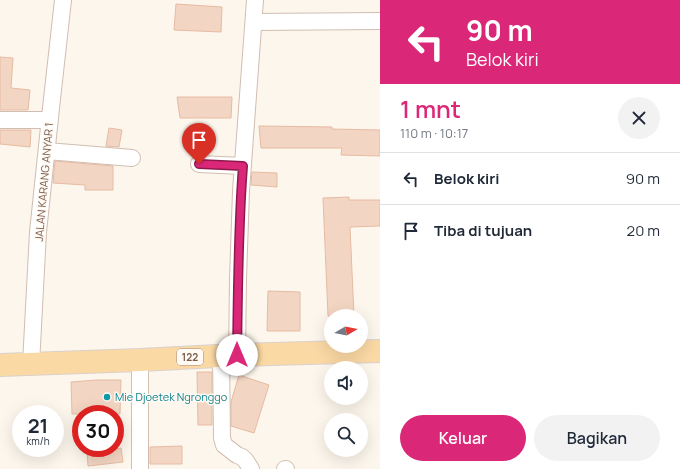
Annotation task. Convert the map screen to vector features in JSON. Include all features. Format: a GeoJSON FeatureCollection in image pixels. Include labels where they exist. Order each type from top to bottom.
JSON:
{"type":"FeatureCollection","features":[{"type":"Feature","properties":{"kind":"main road","name":"122"},"geometry":{"type":"LineString","coordinates":[[0,365],[380,350]]}},
{"type":"Feature","properties":{"kind":"street","name":"JALAN KARANG ANYAR 1"},"geometry":{"type":"LineString","coordinates":[[31,364],[38,232],[63,0]]}},
{"type":"Feature","properties":{"kind":"street"},"geometry":{"type":"LineString","coordinates":[[251,469],[246,461],[224,445],[222,438],[229,355],[238,279],[241,191],[255,0]]}},
{"type":"Feature","properties":{"kind":"street"},"geometry":{"type":"LineString","coordinates":[[254,22],[380,21]]}},
{"type":"Feature","properties":{"kind":"street"},"geometry":{"type":"LineString","coordinates":[[0,120],[50,120]]}},
{"type":"Feature","properties":{"kind":"street"},"geometry":{"type":"LineString","coordinates":[[46,151],[132,158]]}},
{"type":"Feature","properties":{"kind":"street"},"geometry":{"type":"LineString","coordinates":[[199,164],[243,166]]}},
{"type":"Feature","properties":{"kind":"street"},"geometry":{"type":"LineString","coordinates":[[140,360],[140,469]]}},
{"type":"Feature","properties":{"kind":"building"},"geometry":{"type":"Polygon","coordinates":[[[176,4],[222,7],[221,32],[174,30],[176,4]]]}},
{"type":"Feature","properties":{"kind":"building"},"geometry":{"type":"Polygon","coordinates":[[[0,57],[13,58],[11,88],[30,90],[28,110],[0,110],[0,57]]]}},
{"type":"Feature","properties":{"kind":"building"},"geometry":{"type":"Polygon","coordinates":[[[177,97],[232,97],[231,118],[180,118],[177,97]]]}},
{"type":"Feature","properties":{"kind":"building"},"geometry":{"type":"Polygon","coordinates":[[[259,126],[332,127],[332,129],[380,130],[380,156],[341,155],[342,148],[261,148],[259,126]]]}},
{"type":"Feature","properties":{"kind":"building"},"geometry":{"type":"Polygon","coordinates":[[[109,128],[122,130],[119,147],[106,146],[109,128]]]}},
{"type":"Feature","properties":{"kind":"building"},"geometry":{"type":"Polygon","coordinates":[[[0,130],[31,130],[30,147],[0,144],[0,130]]]}},
{"type":"Feature","properties":{"kind":"building"},"geometry":{"type":"Polygon","coordinates":[[[55,161],[113,166],[113,190],[85,190],[85,185],[53,183],[55,161]]]}},
{"type":"Feature","properties":{"kind":"building"},"geometry":{"type":"Polygon","coordinates":[[[252,172],[277,173],[277,187],[251,185],[252,172]]]}},
{"type":"Feature","properties":{"kind":"building"},"geometry":{"type":"Polygon","coordinates":[[[349,197],[349,200],[380,200],[380,226],[350,227],[354,309],[328,309],[323,198],[349,197]]]}},
{"type":"Feature","properties":{"kind":"building"},"geometry":{"type":"Polygon","coordinates":[[[268,291],[300,292],[300,331],[267,331],[268,291]]]}},
{"type":"Feature","properties":{"kind":"building"},"geometry":{"type":"Polygon","coordinates":[[[197,372],[212,372],[212,425],[198,425],[197,372]]]}},
{"type":"Feature","properties":{"kind":"building"},"geometry":{"type":"Polygon","coordinates":[[[239,375],[269,385],[254,433],[231,426],[231,402],[239,375]]]}},
{"type":"Feature","properties":{"kind":"building"},"geometry":{"type":"Polygon","coordinates":[[[121,380],[120,405],[72,405],[72,414],[71,382],[121,380]]]}},
{"type":"Feature","properties":{"kind":"building"},"geometry":{"type":"Polygon","coordinates":[[[182,446],[182,464],[150,464],[150,447],[182,446]]]}},
{"type":"Feature","properties":{"kind":"building"},"geometry":{"type":"Polygon","coordinates":[[[87,457],[122,457],[123,462],[88,466],[87,457]]]}},
{"type":"Feature","properties":{"kind":"place","name":"Mie Djoetek Ngronggo"},"geometry":{"type":"Point","coordinates":[107,397]}},
{"type":"Feature","properties":{"kind":"route"},"geometry":{"type":"LineString","coordinates":[[199,164],[243,166],[238,279],[237,355]]}}]}
